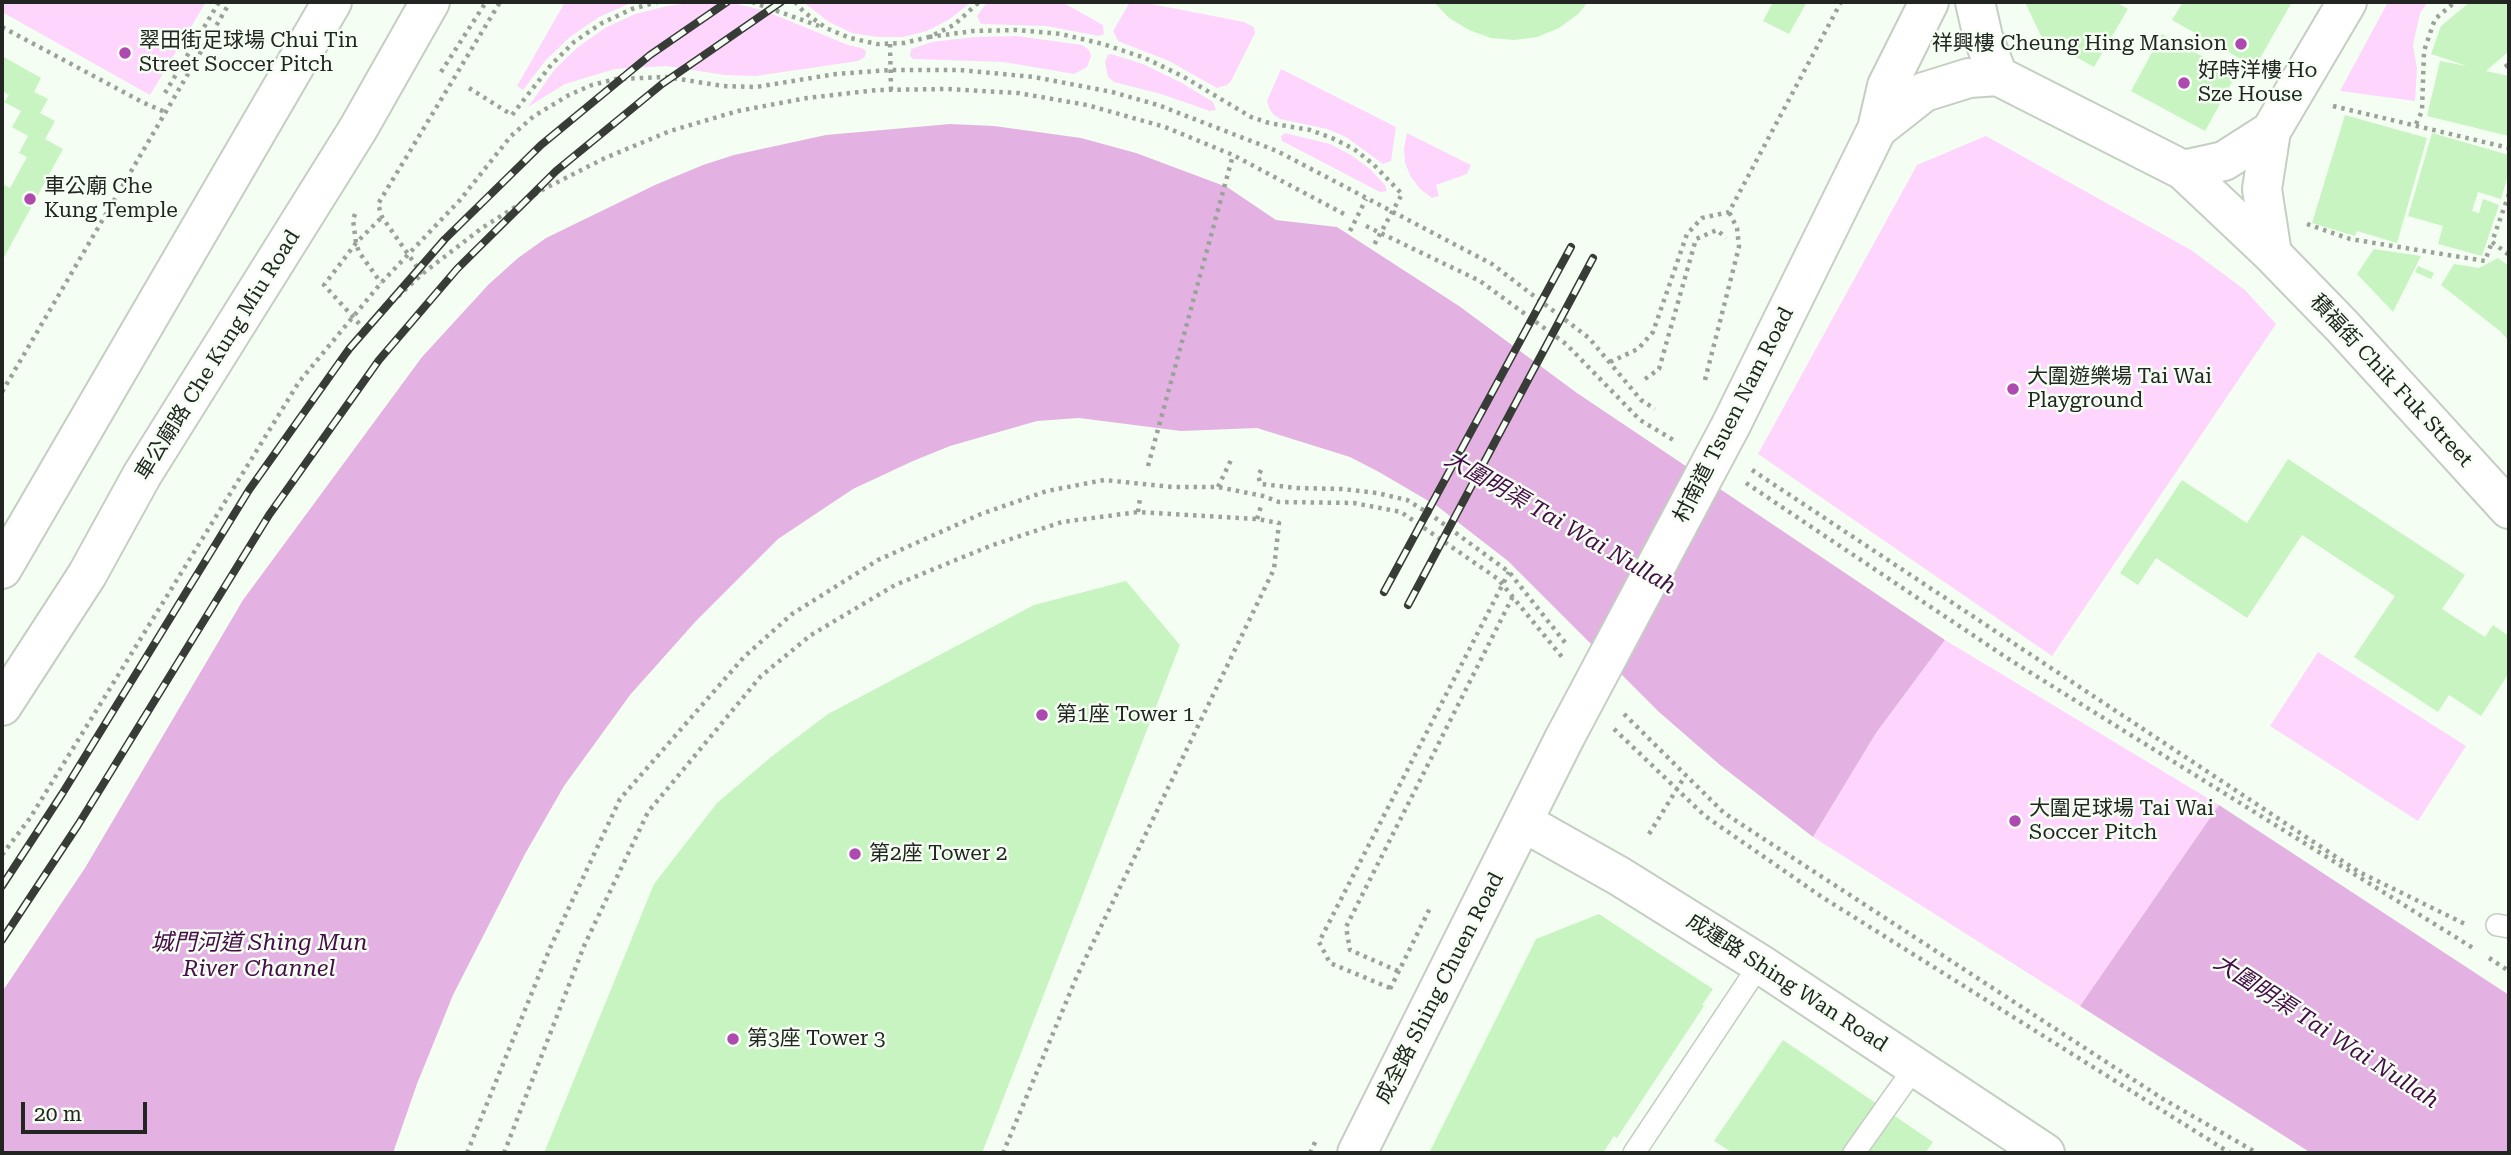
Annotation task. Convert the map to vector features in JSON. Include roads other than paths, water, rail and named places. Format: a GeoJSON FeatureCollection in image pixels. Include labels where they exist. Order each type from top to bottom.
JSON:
{"type":"FeatureCollection","features":[{"type":"Feature","properties":{"kind":"street"},"geometry":{"type":"LineString","coordinates":[[2,569],[332,2]]}},
{"type":"Feature","properties":{"kind":"street","name":"車公廟路 Che Kung Miu Road"},"geometry":{"type":"LineString","coordinates":[[2,706],[87,575],[142,475],[358,129],[430,2]]}},
{"type":"Feature","properties":{"kind":"street","name":"村南道 Tsuen Nam Road"},"geometry":{"type":"LineString","coordinates":[[1523,822],[1564,739],[1731,425],[1877,129],[1887,86],[1929,2]]}},
{"type":"Feature","properties":{"kind":"street"},"geometry":{"type":"LineString","coordinates":[[1877,129],[1924,92],[1969,78],[1998,76],[1983,37],[1975,2]]}},
{"type":"Feature","properties":{"kind":"street"},"geometry":{"type":"LineString","coordinates":[[2272,254],[2262,189],[2271,131],[2347,2]]}},
{"type":"Feature","properties":{"kind":"street","name":"積福街 Chik Fuk Street"},"geometry":{"type":"LineString","coordinates":[[1998,76],[2183,170],[2272,254],[2342,326],[2509,509]]}},
{"type":"Feature","properties":{"kind":"street"},"geometry":{"type":"LineString","coordinates":[[2183,170],[2224,161],[2271,131]]}},
{"type":"Feature","properties":{"kind":"street","name":"成運路 Shing Wan Road"},"geometry":{"type":"LineString","coordinates":[[1523,822],[1619,876],[1760,964],[2045,1153]]}},
{"type":"Feature","properties":{"kind":"street","name":"成全路 Shing Chuen Road"},"geometry":{"type":"LineString","coordinates":[[1357,1153],[1523,822]]}},
{"type":"Feature","properties":{"kind":"lane"},"geometry":{"type":"LineString","coordinates":[[1634,1153],[1760,964]]}},
{"type":"Feature","properties":{"kind":"lane"},"geometry":{"type":"LineString","coordinates":[[1854,1153],[1915,1067]]}},
{"type":"Feature","properties":{"kind":"water","name":"城門河道 Shing Mun River Channel"},"geometry":{"type":"Polygon","coordinates":[[[950,124],[994,126],[1081,138],[1136,153],[1227,187],[1276,220],[1337,227],[1459,306],[1577,393],[1945,640],[1876,733],[1813,837],[1720,765],[1659,712],[1508,561],[1437,506],[1379,472],[1350,457],[1257,428],[1181,431],[1079,418],[1037,421],[950,446],[913,461],[853,489],[778,539],[696,621],[630,695],[564,786],[525,854],[453,995],[393,1153],[2,1153],[2,992],[85,868],[243,600],[422,357],[489,284],[546,238],[655,185],[703,165],[734,155],[826,135],[950,124]]]}},
{"type":"Feature","properties":{"kind":"water","name":"大圍明渠 Tai Wai Nullah"},"geometry":{"type":"Polygon","coordinates":[[[2219,805],[2509,995],[2509,1153],[2311,1153],[2080,1006],[2219,805]]]}},
{"type":"Feature","properties":{"kind":"railway"},"geometry":{"type":"LineString","coordinates":[[2,886],[62,794],[249,490],[349,349],[445,239],[541,145],[650,55],[727,2]]}},
{"type":"Feature","properties":{"kind":"railway"},"geometry":{"type":"LineString","coordinates":[[2,940],[78,825],[269,515],[379,360],[457,269],[556,171],[662,84],[781,2]]}},
{"type":"Feature","properties":{"kind":"railway"},"geometry":{"type":"LineString","coordinates":[[1384,592],[1571,247]]}},
{"type":"Feature","properties":{"kind":"railway"},"geometry":{"type":"LineString","coordinates":[[1408,605],[1593,258]]}},
{"type":"Feature","properties":{"kind":"place","name":"祥興樓 Cheung Hing Mansion"},"geometry":{"type":"Point","coordinates":[2241,44]}},
{"type":"Feature","properties":{"kind":"place","name":"翠田街足球場 Chui Tin Street Soccer Pitch"},"geometry":{"type":"Point","coordinates":[125,53]}},
{"type":"Feature","properties":{"kind":"place","name":"好時洋樓 Ho Sze House"},"geometry":{"type":"Point","coordinates":[2184,83]}},
{"type":"Feature","properties":{"kind":"place","name":"車公廟 Che Kung Temple"},"geometry":{"type":"Point","coordinates":[30,199]}},
{"type":"Feature","properties":{"kind":"place","name":"大圍遊樂場 Tai Wai Playground"},"geometry":{"type":"Point","coordinates":[2013,389]}},
{"type":"Feature","properties":{"kind":"place","name":"第1座 Tower 1"},"geometry":{"type":"Point","coordinates":[1042,715]}},
{"type":"Feature","properties":{"kind":"place","name":"大圍足球場 Tai Wai Soccer Pitch"},"geometry":{"type":"Point","coordinates":[2015,821]}},
{"type":"Feature","properties":{"kind":"place","name":"第2座 Tower 2"},"geometry":{"type":"Point","coordinates":[855,854]}},
{"type":"Feature","properties":{"kind":"place","name":"第3座 Tower 3"},"geometry":{"type":"Point","coordinates":[733,1039]}}]}
